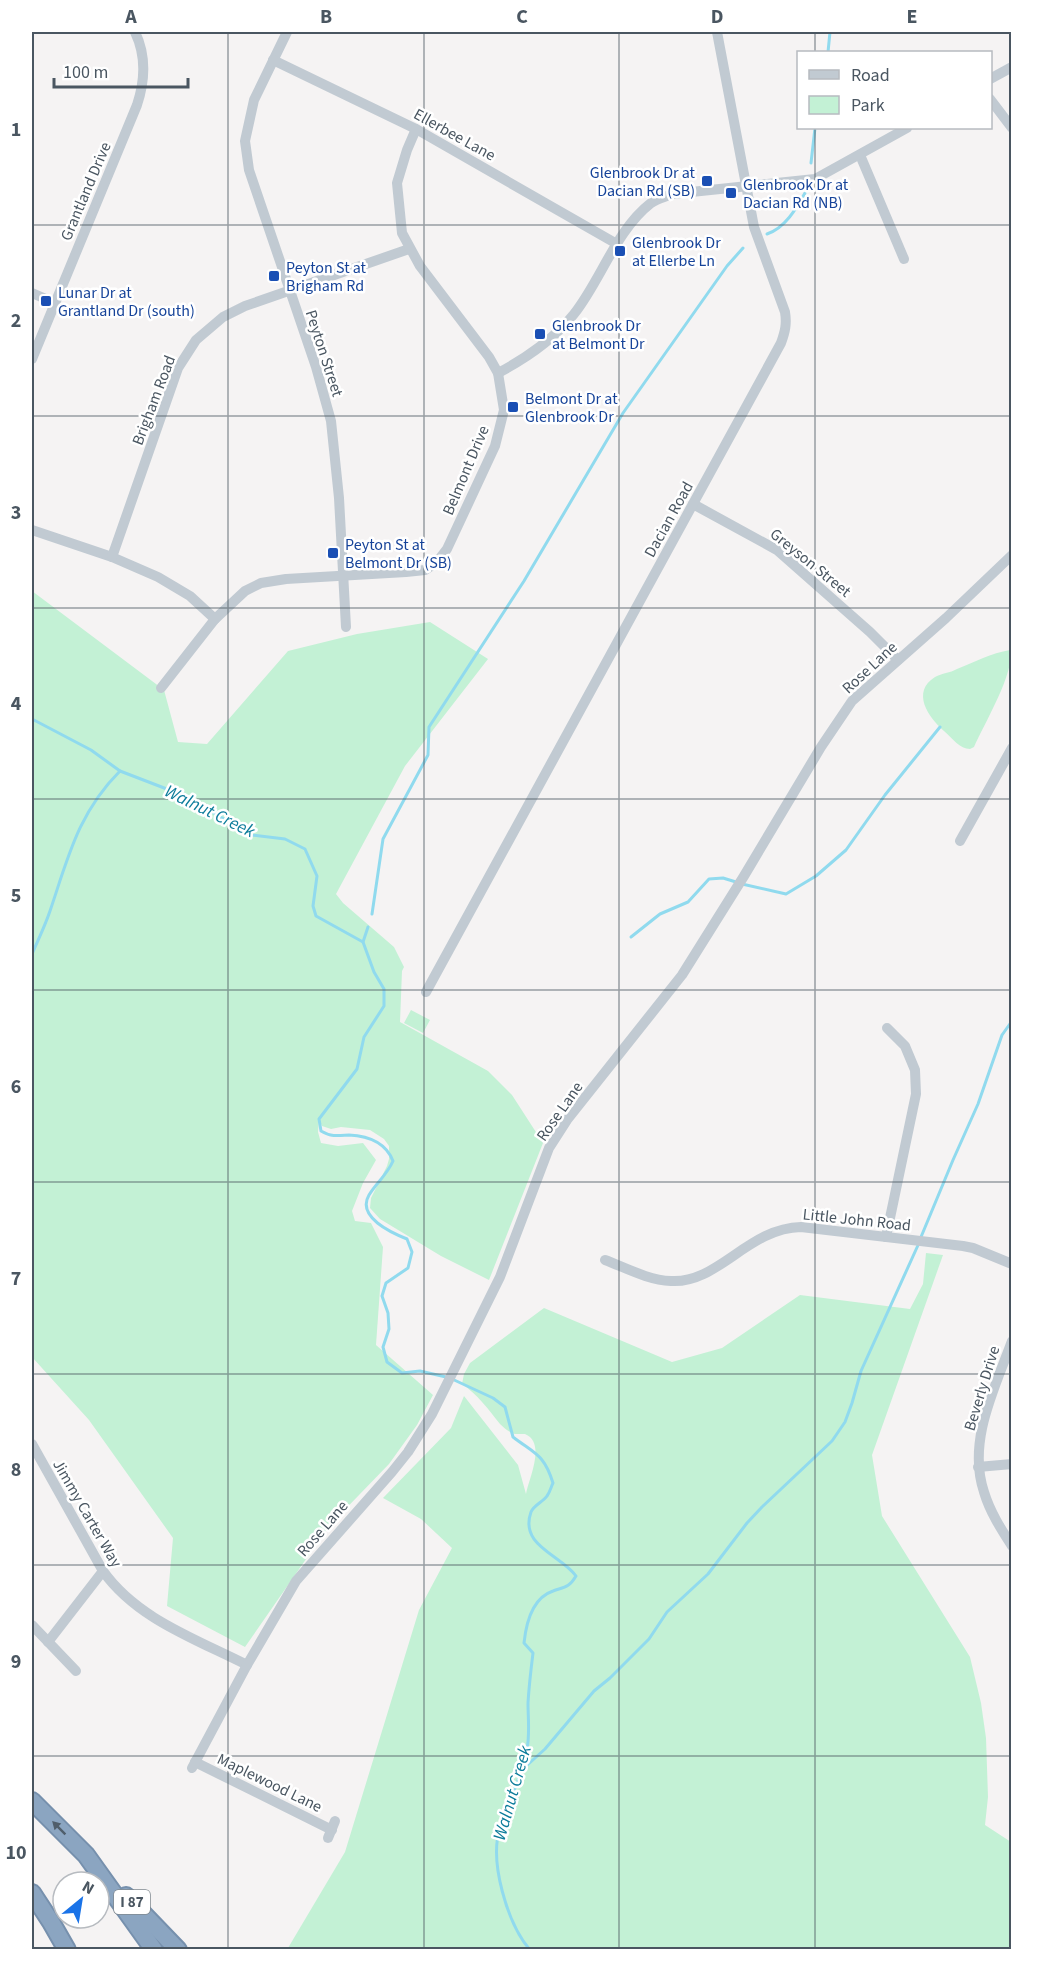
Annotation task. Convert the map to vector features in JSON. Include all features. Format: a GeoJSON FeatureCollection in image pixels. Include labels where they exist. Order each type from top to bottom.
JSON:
{"type":"FeatureCollection","features":[{"type":"Feature","properties":{"kind":"highway"},"geometry":{"type":"LineString","coordinates":[[32,1800],[86,1855],[154,1950]]}},
{"type":"Feature","properties":{"kind":"highway","name":"I 87"},"geometry":{"type":"LineString","coordinates":[[86,1855],[178,1950]]}},
{"type":"Feature","properties":{"kind":"highway"},"geometry":{"type":"LineString","coordinates":[[32,1893],[67,1950]]}},
{"type":"Feature","properties":{"kind":"street","name":"Grantland Drive"},"geometry":{"type":"LineString","coordinates":[[32,359],[134,113],[142,88],[143,62],[135,32]]}},
{"type":"Feature","properties":{"kind":"street","name":"Peyton Street"},"geometry":{"type":"LineString","coordinates":[[287,32],[254,100],[245,141],[249,170],[332,421],[346,627]]}},
{"type":"Feature","properties":{"kind":"street","name":"Dacian Road"},"geometry":{"type":"LineString","coordinates":[[426,992],[781,343],[787,323],[781,299],[754,227],[717,32]]}},
{"type":"Feature","properties":{"kind":"street","name":"Ellerbee Lane"},"geometry":{"type":"LineString","coordinates":[[273,60],[416,129],[617,244]]}},
{"type":"Feature","properties":{"kind":"street"},"geometry":{"type":"LineString","coordinates":[[992,78],[1011,67]]}},
{"type":"Feature","properties":{"kind":"street"},"geometry":{"type":"LineString","coordinates":[[992,102],[1011,128]]}},
{"type":"Feature","properties":{"kind":"street","name":"Belmont Drive"},"geometry":{"type":"LineString","coordinates":[[161,688],[215,619],[245,591],[261,584],[285,579],[425,570],[437,562],[447,549],[495,446],[504,410],[498,374],[477,339],[420,266],[402,233],[397,183],[406,150],[416,129]]}},
{"type":"Feature","properties":{"kind":"street"},"geometry":{"type":"LineString","coordinates":[[498,374],[518,363],[574,315],[617,244],[639,214],[653,202],[672,194],[815,179],[905,129]]}},
{"type":"Feature","properties":{"kind":"street"},"geometry":{"type":"LineString","coordinates":[[860,154],[904,259]]}},
{"type":"Feature","properties":{"kind":"street","name":"Brigham Road"},"geometry":{"type":"LineString","coordinates":[[112,557],[178,368],[196,340],[224,317],[245,306],[409,249]]}},
{"type":"Feature","properties":{"kind":"street"},"geometry":{"type":"LineString","coordinates":[[32,293],[55,303]]}},
{"type":"Feature","properties":{"kind":"street","name":"Greyson Street"},"geometry":{"type":"LineString","coordinates":[[693,504],[777,550],[870,632],[898,660]]}},
{"type":"Feature","properties":{"kind":"street"},"geometry":{"type":"LineString","coordinates":[[32,530],[112,557],[166,582],[190,596],[215,619]]}},
{"type":"Feature","properties":{"kind":"street","name":"Rose Lane"},"geometry":{"type":"LineString","coordinates":[[193,1765],[296,1581],[408,1452],[443,1394],[501,1277],[549,1148],[567,1120],[682,975],[852,701],[1009,562]]}},
{"type":"Feature","properties":{"kind":"street"},"geometry":{"type":"LineString","coordinates":[[960,841],[1011,748]]}},
{"type":"Feature","properties":{"kind":"street"},"geometry":{"type":"LineString","coordinates":[[886,1237],[916,1094],[915,1070],[905,1046],[887,1028]]}},
{"type":"Feature","properties":{"kind":"street","name":"Little John Road"},"geometry":{"type":"LineString","coordinates":[[605,1260],[658,1279],[680,1281],[703,1274],[764,1235],[783,1229],[801,1227],[973,1248],[1011,1264]]}},
{"type":"Feature","properties":{"kind":"street","name":"Beverly Drive"},"geometry":{"type":"LineString","coordinates":[[1011,1341],[983,1424],[978,1467],[983,1491],[993,1515],[1011,1546]]}},
{"type":"Feature","properties":{"kind":"street","name":"Jimmy Carter Way"},"geometry":{"type":"LineString","coordinates":[[32,1444],[113,1585],[161,1622],[247,1665]]}},
{"type":"Feature","properties":{"kind":"street"},"geometry":{"type":"LineString","coordinates":[[978,1467],[1011,1464]]}},
{"type":"Feature","properties":{"kind":"street"},"geometry":{"type":"LineString","coordinates":[[48,1642],[103,1571]]}},
{"type":"Feature","properties":{"kind":"street"},"geometry":{"type":"LineString","coordinates":[[32,1625],[76,1671]]}},
{"type":"Feature","properties":{"kind":"street","name":"Maplewood Lane"},"geometry":{"type":"LineString","coordinates":[[193,1765],[332,1829]]}},
{"type":"Feature","properties":{"kind":"green space"},"geometry":{"type":"Polygon","coordinates":[[[32,591],[164,690],[178,742],[207,744],[288,651],[357,634],[430,622],[488,659],[405,766],[336,894],[343,903],[394,947],[404,967],[400,1022],[488,1071],[512,1095],[543,1143],[489,1280],[441,1256],[380,1219],[370,1208],[371,1198],[389,1159],[389,1146],[384,1139],[370,1130],[341,1127],[331,1129],[322,1126],[319,1120],[318,1132],[321,1143],[338,1146],[363,1143],[376,1160],[363,1183],[352,1211],[355,1221],[371,1223],[383,1247],[376,1345],[433,1395],[417,1425],[389,1464],[329,1526],[245,1647],[167,1606],[173,1538],[89,1420],[32,1357],[32,591]]]}},
{"type":"Feature","properties":{"kind":"green space"},"geometry":{"type":"Polygon","coordinates":[[[1010,650],[1011,659],[1008,671],[991,713],[974,747],[970,749],[963,747],[932,719],[924,704],[924,690],[935,677],[990,655],[1010,650]]]}},
{"type":"Feature","properties":{"kind":"green space"},"geometry":{"type":"Polygon","coordinates":[[[411,1010],[430,1020],[423,1033],[404,1023],[411,1010]]]}},
{"type":"Feature","properties":{"kind":"green space"},"geometry":{"type":"Polygon","coordinates":[[[926,1253],[943,1255],[872,1455],[882,1516],[970,1657],[981,1703],[986,1738],[988,1797],[985,1825],[1011,1842],[1011,1949],[284,1949],[288,1948],[345,1852],[419,1610],[452,1548],[421,1519],[383,1498],[451,1428],[464,1396],[518,1465],[526,1494],[536,1453],[535,1445],[525,1434],[515,1434],[503,1427],[478,1397],[462,1384],[470,1363],[544,1308],[672,1362],[722,1348],[800,1295],[910,1309],[923,1284],[926,1253]]]}},
{"type":"Feature","properties":{"kind":"waterway"},"geometry":{"type":"LineString","coordinates":[[828,51],[830,32]]}},
{"type":"Feature","properties":{"kind":"waterway"},"geometry":{"type":"LineString","coordinates":[[811,163],[815,129]]}},
{"type":"Feature","properties":{"kind":"waterway"},"geometry":{"type":"LineString","coordinates":[[767,234],[785,223],[805,193]]}},
{"type":"Feature","properties":{"kind":"waterway"},"geometry":{"type":"LineString","coordinates":[[372,914],[383,839],[428,755],[429,727],[524,581],[623,413],[727,266],[743,248]]}},
{"type":"Feature","properties":{"kind":"waterway","name":"Walnut Creek"},"geometry":{"type":"LineString","coordinates":[[32,719],[91,750],[120,771],[185,796],[251,835],[285,839],[305,849],[317,876],[313,906],[316,916],[363,942],[374,972],[384,989],[384,1006],[364,1037],[357,1069],[319,1119],[321,1131],[332,1135],[370,1139],[381,1145],[390,1155],[393,1161],[369,1195],[366,1203],[367,1210],[378,1223],[407,1239],[412,1252],[408,1268],[386,1283],[382,1296],[388,1313],[389,1329],[383,1347],[387,1362],[402,1373],[420,1371],[446,1377]]}},
{"type":"Feature","properties":{"kind":"waterway"},"geometry":{"type":"LineString","coordinates":[[742,884],[786,894],[816,876],[846,850],[885,795],[940,727]]}},
{"type":"Feature","properties":{"kind":"waterway"},"geometry":{"type":"LineString","coordinates":[[32,954],[84,820],[94,803],[120,771]]}},
{"type":"Feature","properties":{"kind":"waterway"},"geometry":{"type":"LineString","coordinates":[[631,937],[660,914],[688,902],[709,879],[723,878],[736,882]]}},
{"type":"Feature","properties":{"kind":"waterway"},"geometry":{"type":"LineString","coordinates":[[363,942],[368,927]]}},
{"type":"Feature","properties":{"kind":"waterway"},"geometry":{"type":"LineString","coordinates":[[921,1237],[978,1104],[1002,1035],[1012,1021]]}},
{"type":"Feature","properties":{"kind":"waterway"},"geometry":{"type":"LineString","coordinates":[[524,1768],[545,1749],[594,1691],[649,1639],[667,1612],[708,1574],[762,1507],[832,1441],[845,1422],[861,1371],[919,1243]]}},
{"type":"Feature","properties":{"kind":"waterway","name":"Walnut Creek"},"geometry":{"type":"LineString","coordinates":[[452,1379],[493,1398],[505,1407],[513,1437],[538,1456],[546,1466],[553,1483],[547,1496],[531,1512],[529,1524],[531,1533],[543,1549],[576,1576],[569,1585],[546,1594],[540,1599],[531,1612],[526,1628],[524,1643],[533,1653],[528,1703],[528,1744],[522,1770],[503,1818],[497,1842],[502,1891],[514,1924],[530,1950]]}},
{"type":"Feature","properties":{"kind":"place","name":"Glenbrook Dr at Dacian Rd (SB)"},"geometry":{"type":"Point","coordinates":[707,181]}},
{"type":"Feature","properties":{"kind":"place","name":"Glenbrook Dr at Dacian Rd (NB)"},"geometry":{"type":"Point","coordinates":[731,193]}},
{"type":"Feature","properties":{"kind":"place","name":"Glenbrook Dr at Ellerbe Ln"},"geometry":{"type":"Point","coordinates":[620,251]}},
{"type":"Feature","properties":{"kind":"place","name":"Peyton St at Brigham Rd"},"geometry":{"type":"Point","coordinates":[274,276]}},
{"type":"Feature","properties":{"kind":"place","name":"Lunar Dr at Grantland Dr (south)"},"geometry":{"type":"Point","coordinates":[46,301]}},
{"type":"Feature","properties":{"kind":"place","name":"Glenbrook Dr at Belmont Dr"},"geometry":{"type":"Point","coordinates":[540,334]}},
{"type":"Feature","properties":{"kind":"place","name":"Belmont Dr at Glenbrook Dr"},"geometry":{"type":"Point","coordinates":[513,407]}},
{"type":"Feature","properties":{"kind":"place","name":"Peyton St at Belmont Dr (SB)"},"geometry":{"type":"Point","coordinates":[333,553]}}]}
